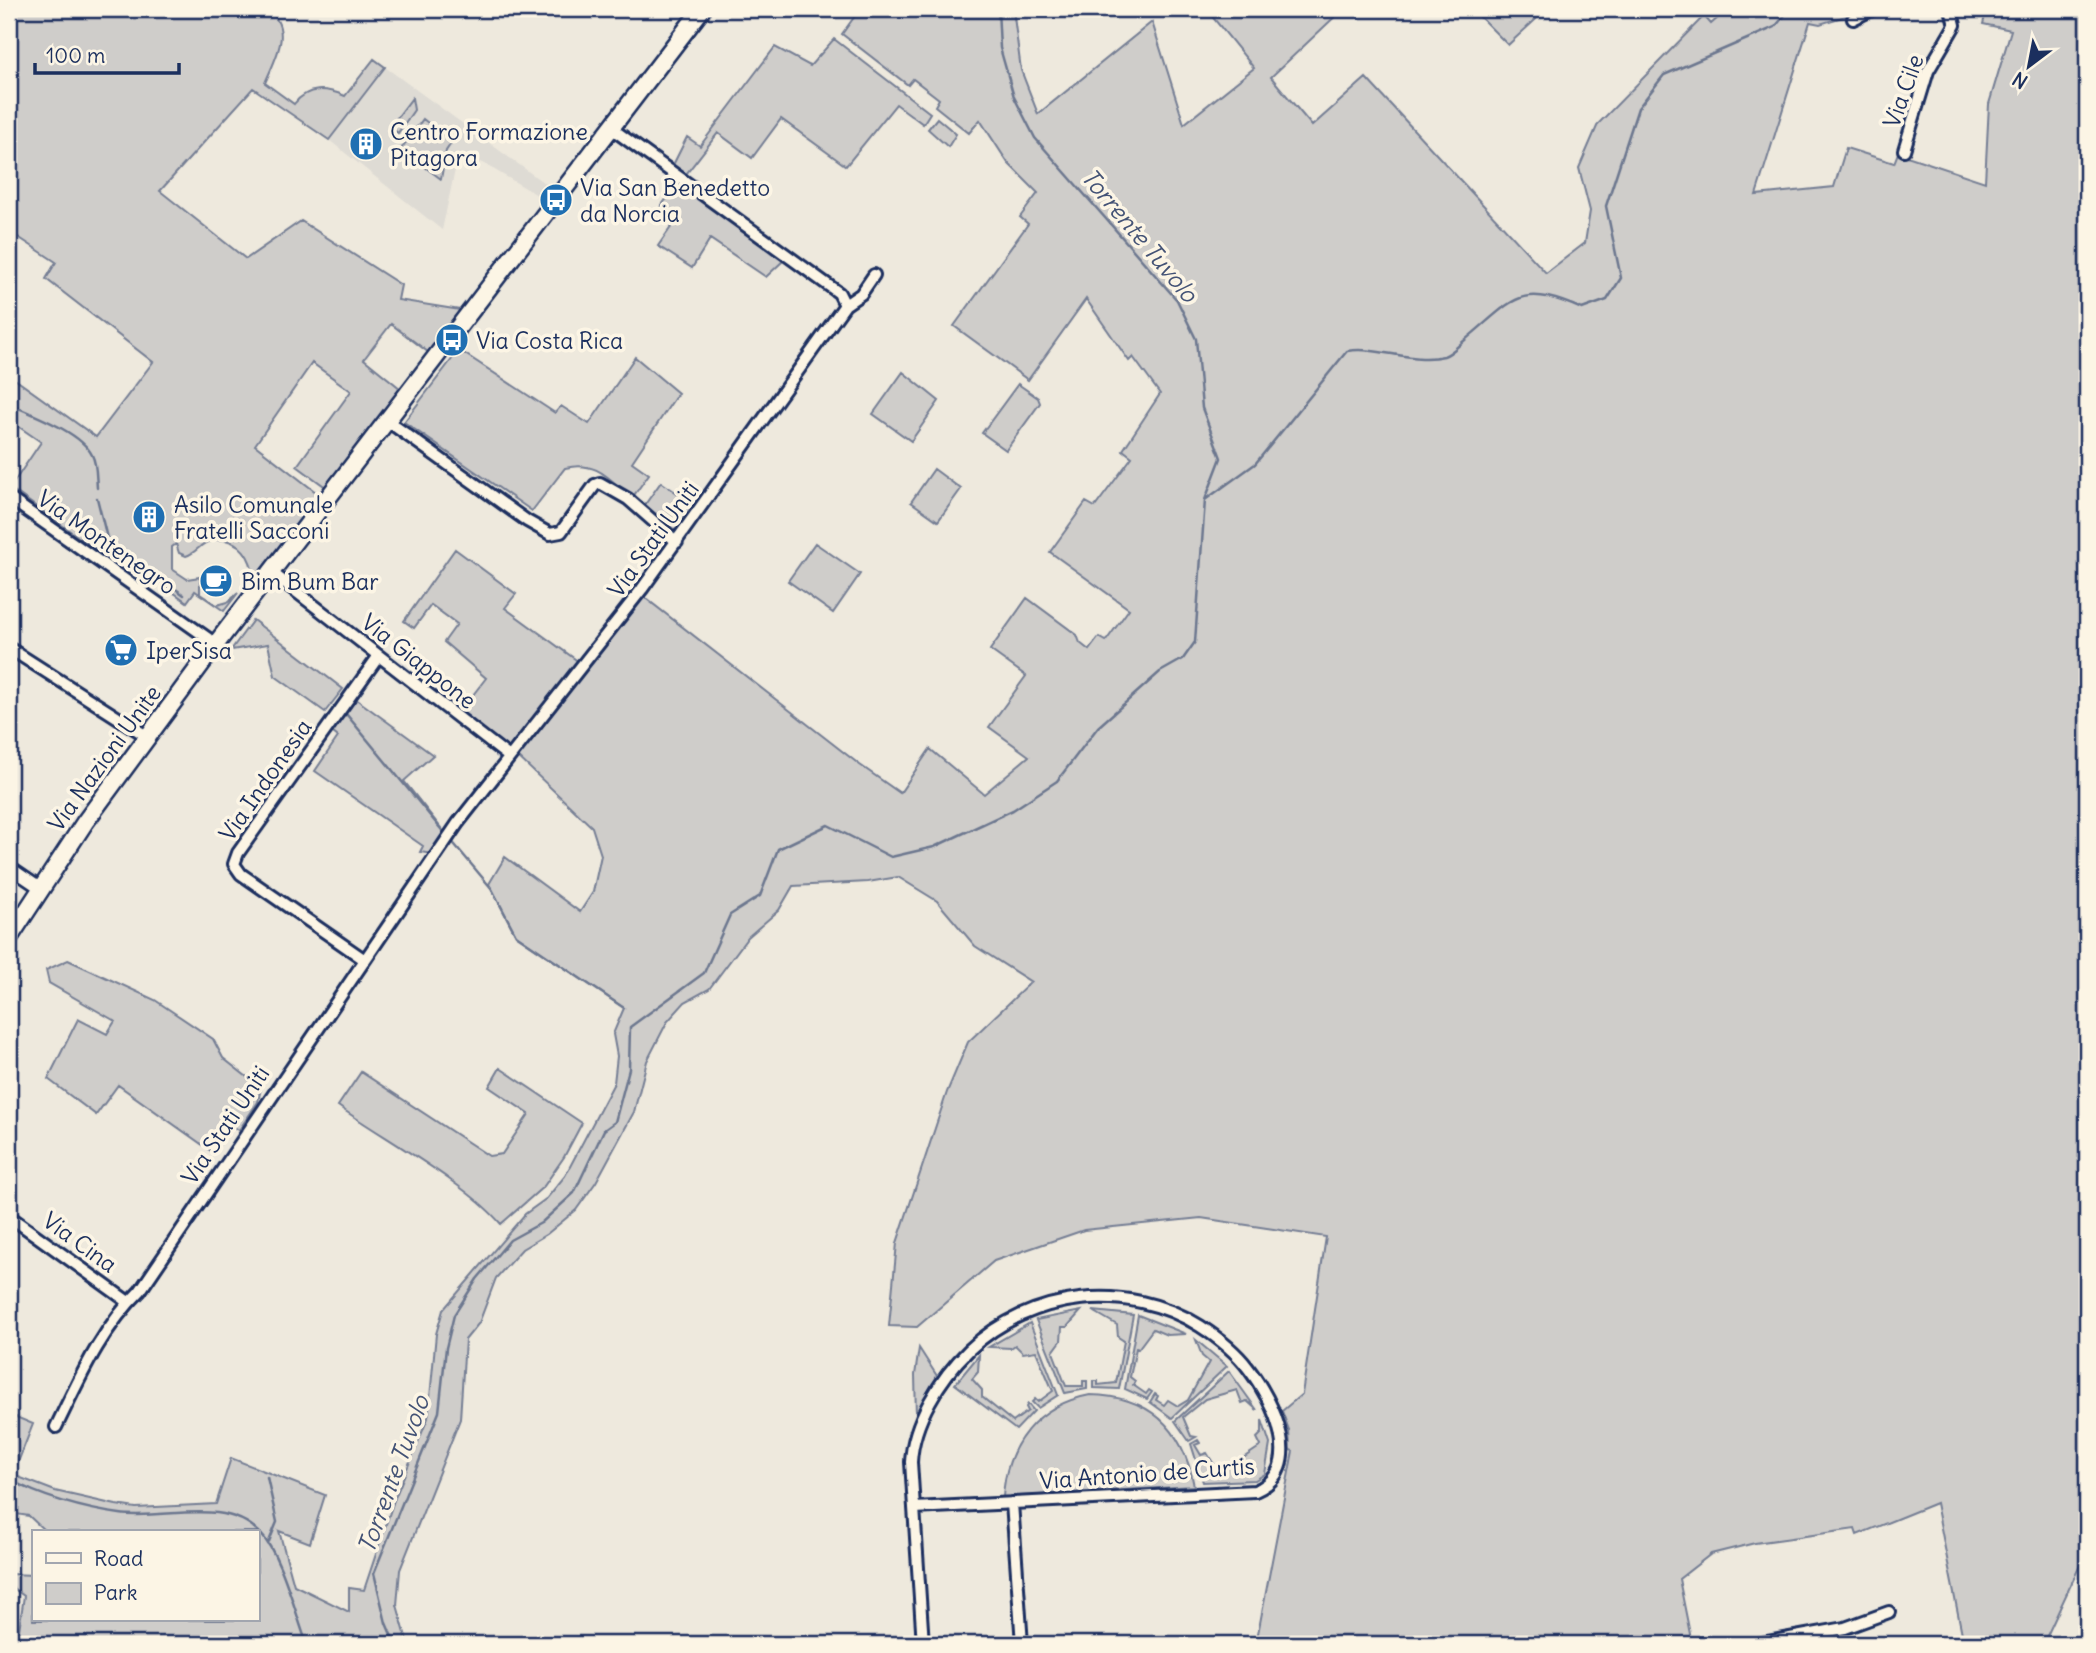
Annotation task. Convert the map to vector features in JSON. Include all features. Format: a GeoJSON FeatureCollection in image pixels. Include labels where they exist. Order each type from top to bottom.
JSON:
{"type":"FeatureCollection","features":[{"type":"Feature","properties":{"kind":"street","name":"Via Nazioni Unite"},"geometry":{"type":"LineString","coordinates":[[9,938],[40,888],[216,644],[389,422],[702,9]]}},
{"type":"Feature","properties":{"kind":"street"},"geometry":{"type":"LineString","coordinates":[[1853,19],[1872,9]]}},
{"type":"Feature","properties":{"kind":"street","name":"Via Cile"},"geometry":{"type":"LineString","coordinates":[[1904,150],[1928,71],[1955,25],[1951,9]]}},
{"type":"Feature","properties":{"kind":"street"},"geometry":{"type":"LineString","coordinates":[[611,128],[839,293],[845,305]]}},
{"type":"Feature","properties":{"kind":"street","name":"Via Stati Uniti"},"geometry":{"type":"LineString","coordinates":[[56,1427],[105,1332],[127,1301],[140,1291],[438,851],[508,756],[589,659],[677,542],[845,305],[861,294],[874,275]]}},
{"type":"Feature","properties":{"kind":"street"},"geometry":{"type":"LineString","coordinates":[[839,293],[861,294]]}},
{"type":"Feature","properties":{"kind":"street"},"geometry":{"type":"LineString","coordinates":[[389,422],[527,521],[550,534],[561,533],[595,485],[600,483],[628,499],[677,542]]}},
{"type":"Feature","properties":{"kind":"street","name":"Via Montenegro"},"geometry":{"type":"LineString","coordinates":[[9,498],[216,644]]}},
{"type":"Feature","properties":{"kind":"street","name":"Via Giappone"},"geometry":{"type":"LineString","coordinates":[[271,572],[508,756]]}},
{"type":"Feature","properties":{"kind":"street"},"geometry":{"type":"LineString","coordinates":[[9,648],[148,737]]}},
{"type":"Feature","properties":{"kind":"street","name":"Via Indonesia"},"geometry":{"type":"LineString","coordinates":[[365,960],[242,874],[234,864],[238,853],[378,657]]}},
{"type":"Feature","properties":{"kind":"street"},"geometry":{"type":"LineString","coordinates":[[9,867],[40,888]]}},
{"type":"Feature","properties":{"kind":"street","name":"Via Cina"},"geometry":{"type":"LineString","coordinates":[[9,1216],[127,1301]]}},
{"type":"Feature","properties":{"kind":"street","name":"Via Antonio de Curtis"},"geometry":{"type":"LineString","coordinates":[[914,1508],[1255,1491],[1267,1486],[1275,1478],[1282,1453],[1282,1436],[1270,1405],[1248,1368],[1199,1325],[1140,1302],[1122,1298],[1070,1299],[1030,1310],[993,1329],[960,1359],[943,1381],[921,1421],[911,1447],[914,1508],[923,1644]]}},
{"type":"Feature","properties":{"kind":"street"},"geometry":{"type":"LineString","coordinates":[[1012,1503],[1022,1644]]}},
{"type":"Feature","properties":{"kind":"street"},"geometry":{"type":"LineString","coordinates":[[1755,1644],[1845,1628],[1889,1612]]}},
{"type":"Feature","properties":{"kind":"shaded area"},"geometry":{"type":"Polygon","coordinates":[[[385,67],[551,188],[544,199],[483,163],[458,156],[442,230],[329,140],[385,67]]]}},
{"type":"Feature","properties":{"kind":"green space"},"geometry":{"type":"Polygon","coordinates":[[[9,9],[267,9],[275,17],[281,35],[277,54],[265,83],[294,104],[311,91],[331,91],[345,96],[374,59],[385,67],[329,140],[253,88],[160,191],[246,259],[301,221],[401,285],[398,300],[460,310],[428,352],[391,324],[364,359],[401,389],[327,488],[297,466],[351,391],[312,363],[255,445],[321,496],[252,586],[253,576],[248,558],[238,545],[230,541],[210,541],[186,556],[179,553],[176,544],[172,547],[172,569],[187,579],[200,577],[200,594],[217,605],[228,602],[238,593],[224,611],[195,591],[187,602],[122,556],[116,564],[10,488],[41,442],[9,420],[9,375],[96,437],[153,362],[46,279],[56,262],[9,231],[9,9]]]}},
{"type":"Feature","properties":{"kind":"green space"},"geometry":{"type":"Polygon","coordinates":[[[860,9],[1013,9],[1021,70],[1038,114],[1152,22],[1184,124],[1254,68],[1206,9],[1343,9],[1271,77],[1312,126],[1366,78],[1546,273],[1585,243],[1590,211],[1579,168],[1598,124],[1704,16],[1711,24],[1728,9],[1841,9],[1849,15],[1820,24],[1810,22],[1756,195],[1834,187],[1846,148],[1894,163],[1898,153],[1985,182],[1989,104],[2011,30],[1983,24],[1985,16],[1967,14],[1962,9],[2087,12],[2087,1568],[2081,1563],[2046,1638],[1964,1644],[1936,1503],[1857,1535],[1855,1529],[1755,1543],[1711,1554],[1679,1579],[1692,1644],[1256,1644],[1293,1451],[1290,1450],[1289,1430],[1282,1411],[1302,1394],[1326,1237],[1201,1218],[1084,1230],[994,1261],[917,1327],[889,1326],[897,1243],[947,1092],[968,1042],[1031,982],[975,946],[937,901],[898,877],[868,882],[793,886],[779,910],[748,937],[709,989],[685,1002],[667,1022],[647,1061],[634,1112],[596,1182],[576,1210],[547,1234],[522,1249],[496,1278],[479,1323],[465,1340],[460,1419],[400,1570],[397,1605],[408,1644],[17,1644],[24,1596],[9,1585],[11,1574],[32,1575],[32,1622],[259,1622],[259,1530],[44,1530],[29,1516],[9,1513],[9,1414],[33,1424],[13,1475],[55,1491],[136,1508],[216,1504],[231,1458],[325,1495],[310,1543],[279,1531],[294,1585],[349,1612],[349,1588],[364,1590],[394,1500],[428,1418],[436,1334],[443,1310],[525,1214],[547,1198],[565,1176],[614,1083],[617,1056],[613,1034],[624,1008],[516,935],[489,884],[505,857],[580,912],[593,892],[601,855],[592,827],[516,755],[644,597],[900,793],[930,749],[984,794],[1029,756],[989,727],[1026,676],[990,650],[1027,598],[1077,635],[1080,643],[1089,650],[1099,637],[1106,641],[1129,609],[1050,552],[1086,502],[1095,507],[1132,457],[1123,450],[1160,394],[1133,357],[1129,361],[1086,299],[1028,380],[954,326],[1028,224],[1020,217],[1038,193],[1008,163],[980,120],[969,133],[935,106],[939,99],[913,79],[908,85],[842,34],[860,9]]]}},
{"type":"Feature","properties":{"kind":"green space"},"geometry":{"type":"Polygon","coordinates":[[[1472,9],[1547,9],[1508,45],[1472,9]]]}},
{"type":"Feature","properties":{"kind":"green space"},"geometry":{"type":"Polygon","coordinates":[[[834,39],[930,113],[923,124],[896,104],[846,166],[781,119],[752,158],[718,133],[683,178],[671,169],[687,137],[700,146],[775,47],[810,66],[834,39]]]}},
{"type":"Feature","properties":{"kind":"green space"},"geometry":{"type":"Polygon","coordinates":[[[412,98],[414,110],[398,133],[390,127],[412,98]]]}},
{"type":"Feature","properties":{"kind":"green space"},"geometry":{"type":"Polygon","coordinates":[[[937,118],[956,134],[948,147],[928,129],[937,118]]]}},
{"type":"Feature","properties":{"kind":"green space"},"geometry":{"type":"Polygon","coordinates":[[[423,119],[452,142],[446,151],[441,179],[401,149],[423,119]]]}},
{"type":"Feature","properties":{"kind":"green space"},"geometry":{"type":"Polygon","coordinates":[[[678,183],[785,259],[766,277],[710,239],[692,268],[658,246],[676,220],[659,209],[678,183]]]}},
{"type":"Feature","properties":{"kind":"green space"},"geometry":{"type":"Polygon","coordinates":[[[459,350],[555,413],[561,406],[589,424],[635,357],[678,393],[632,462],[649,474],[632,498],[602,473],[576,466],[565,468],[532,511],[404,422],[459,350]]]}},
{"type":"Feature","properties":{"kind":"green space"},"geometry":{"type":"Polygon","coordinates":[[[903,372],[939,401],[911,441],[873,414],[903,372]]]}},
{"type":"Feature","properties":{"kind":"green space"},"geometry":{"type":"Polygon","coordinates":[[[1018,384],[1038,398],[1040,403],[1006,450],[982,433],[1018,384]]]}},
{"type":"Feature","properties":{"kind":"green space"},"geometry":{"type":"Polygon","coordinates":[[[934,469],[961,489],[938,521],[911,502],[934,469]]]}},
{"type":"Feature","properties":{"kind":"green space"},"geometry":{"type":"Polygon","coordinates":[[[661,482],[696,506],[675,535],[644,506],[661,482]]]}},
{"type":"Feature","properties":{"kind":"green space"},"geometry":{"type":"Polygon","coordinates":[[[815,543],[860,574],[833,613],[788,581],[815,543]]]}},
{"type":"Feature","properties":{"kind":"green space"},"geometry":{"type":"Polygon","coordinates":[[[455,549],[516,594],[505,608],[579,662],[506,751],[459,713],[486,678],[444,642],[457,624],[431,605],[414,628],[404,621],[455,549]]]}},
{"type":"Feature","properties":{"kind":"green space"},"geometry":{"type":"Polygon","coordinates":[[[253,620],[343,689],[325,712],[275,676],[268,644],[231,650],[253,620]]]}},
{"type":"Feature","properties":{"kind":"green space"},"geometry":{"type":"Polygon","coordinates":[[[356,699],[433,755],[404,781],[445,833],[432,854],[420,852],[423,846],[315,771],[338,737],[332,732],[356,699]]]}},
{"type":"Feature","properties":{"kind":"green space"},"geometry":{"type":"Polygon","coordinates":[[[68,960],[155,1000],[213,1039],[223,1058],[261,1088],[258,1102],[239,1130],[231,1126],[214,1153],[118,1085],[96,1115],[48,1079],[78,1019],[107,1034],[115,1021],[49,983],[46,970],[68,960]]]}},
{"type":"Feature","properties":{"kind":"green space"},"geometry":{"type":"Polygon","coordinates":[[[500,1068],[582,1123],[564,1157],[544,1186],[501,1224],[446,1177],[338,1106],[361,1072],[489,1156],[502,1154],[529,1114],[489,1087],[500,1068]]]}},
{"type":"Feature","properties":{"kind":"green space"},"geometry":{"type":"Polygon","coordinates":[[[1081,1311],[1067,1327],[1062,1327],[1061,1341],[1053,1352],[1066,1386],[1083,1386],[1083,1381],[1087,1381],[1087,1389],[1065,1393],[1036,1320],[1081,1311]]]}},
{"type":"Feature","properties":{"kind":"green space"},"geometry":{"type":"Polygon","coordinates":[[[1093,1311],[1133,1315],[1119,1389],[1094,1388],[1094,1381],[1098,1381],[1098,1385],[1116,1383],[1124,1341],[1118,1337],[1117,1325],[1093,1311]]]}},
{"type":"Feature","properties":{"kind":"green space"},"geometry":{"type":"Polygon","coordinates":[[[1138,1315],[1186,1334],[1167,1335],[1153,1329],[1138,1349],[1136,1348],[1130,1377],[1135,1381],[1133,1385],[1146,1394],[1149,1390],[1152,1392],[1147,1399],[1125,1389],[1138,1315]]]}},
{"type":"Feature","properties":{"kind":"green space"},"geometry":{"type":"Polygon","coordinates":[[[1030,1323],[1058,1395],[1038,1408],[1032,1402],[1035,1399],[1038,1402],[1053,1391],[1036,1351],[1023,1353],[1015,1345],[1011,1348],[989,1347],[1030,1323]]]}},
{"type":"Feature","properties":{"kind":"green space"},"geometry":{"type":"Polygon","coordinates":[[[1196,1340],[1227,1366],[1172,1418],[1150,1402],[1155,1394],[1158,1396],[1156,1400],[1164,1405],[1168,1400],[1178,1406],[1188,1400],[1209,1362],[1202,1356],[1196,1340]]]}},
{"type":"Feature","properties":{"kind":"green space"},"geometry":{"type":"Polygon","coordinates":[[[919,1348],[937,1376],[916,1416],[915,1375],[919,1348]]]}},
{"type":"Feature","properties":{"kind":"green space"},"geometry":{"type":"Polygon","coordinates":[[[979,1355],[978,1372],[972,1379],[982,1390],[982,1397],[1013,1422],[1028,1411],[1028,1404],[1034,1411],[1016,1430],[955,1384],[979,1355]]]}},
{"type":"Feature","properties":{"kind":"green space"},"geometry":{"type":"Polygon","coordinates":[[[1229,1371],[1257,1410],[1247,1401],[1242,1403],[1237,1390],[1205,1399],[1183,1417],[1191,1436],[1196,1437],[1189,1441],[1175,1421],[1229,1371]]]}},
{"type":"Feature","properties":{"kind":"green space"},"geometry":{"type":"Polygon","coordinates":[[[1090,1395],[1130,1401],[1160,1419],[1181,1447],[1194,1486],[1003,1497],[1010,1460],[1028,1430],[1054,1408],[1090,1395]]]}},
{"type":"Feature","properties":{"kind":"green space"},"geometry":{"type":"Polygon","coordinates":[[[1262,1420],[1270,1444],[1265,1474],[1255,1480],[1203,1482],[1191,1444],[1198,1440],[1200,1443],[1195,1445],[1201,1455],[1207,1453],[1215,1466],[1240,1460],[1261,1446],[1257,1438],[1262,1433],[1262,1420]]]}},
{"type":"Feature","properties":{"kind":"waterway","name":"Torrente Tuvolo"},"geometry":{"type":"LineString","coordinates":[[395,1644],[386,1623],[374,1573],[439,1412],[446,1348],[454,1315],[477,1279],[510,1240],[541,1223],[574,1193],[604,1130],[615,1122],[629,1069],[630,1027],[704,973],[730,915],[760,896],[778,849],[828,825],[891,857],[934,847],[1013,810],[1057,781],[1098,727],[1160,672],[1183,659],[1195,642],[1205,500],[1221,458],[1202,408],[1196,339],[1177,300],[1035,138],[1014,97],[1000,48],[998,9]]}},
{"type":"Feature","properties":{"kind":"waterway"},"geometry":{"type":"LineString","coordinates":[[1205,500],[1255,464],[1347,351],[1371,351],[1420,358],[1444,356],[1495,314],[1518,299],[1544,296],[1582,309],[1607,300],[1621,278],[1606,206],[1638,108],[1664,75],[1775,27],[1790,9]]}},
{"type":"Feature","properties":{"kind":"waterway"},"geometry":{"type":"LineString","coordinates":[[9,404],[67,431],[86,447],[95,462],[97,488]]}},
{"type":"Feature","properties":{"kind":"waterway"},"geometry":{"type":"LineString","coordinates":[[97,498],[107,538],[123,552]]}},
{"type":"Feature","properties":{"kind":"waterway"},"geometry":{"type":"LineString","coordinates":[[131,557],[184,595]]}},
{"type":"Feature","properties":{"kind":"waterway"},"geometry":{"type":"LineString","coordinates":[[347,715],[445,834]]}},
{"type":"Feature","properties":{"kind":"waterway"},"geometry":{"type":"LineString","coordinates":[[450,839],[492,889],[516,935],[624,1008]]}},
{"type":"Feature","properties":{"kind":"waterway"},"geometry":{"type":"LineString","coordinates":[[267,1477],[277,1522],[268,1544]]}},
{"type":"Feature","properties":{"kind":"waterway"},"geometry":{"type":"LineString","coordinates":[[9,1479],[48,1497],[106,1512],[137,1515],[193,1512],[229,1515],[245,1521],[256,1530]]}},
{"type":"Feature","properties":{"kind":"waterway"},"geometry":{"type":"LineString","coordinates":[[259,1532],[275,1555],[307,1644]]}},
{"type":"Feature","properties":{"kind":"place","name":"Centro Formazione Pitagora"},"geometry":{"type":"Point","coordinates":[366,144]}},
{"type":"Feature","properties":{"kind":"place","name":"Via San Benedetto da Norcia"},"geometry":{"type":"Point","coordinates":[556,200]}},
{"type":"Feature","properties":{"kind":"place","name":"Via Costa Rica"},"geometry":{"type":"Point","coordinates":[452,340]}},
{"type":"Feature","properties":{"kind":"place","name":"Asilo Comunale Fratelli Sacconi"},"geometry":{"type":"Point","coordinates":[149,517]}},
{"type":"Feature","properties":{"kind":"place","name":"Bim Bum Bar"},"geometry":{"type":"Point","coordinates":[216,581]}},
{"type":"Feature","properties":{"kind":"place","name":"IperSisa"},"geometry":{"type":"Point","coordinates":[121,650]}}]}
